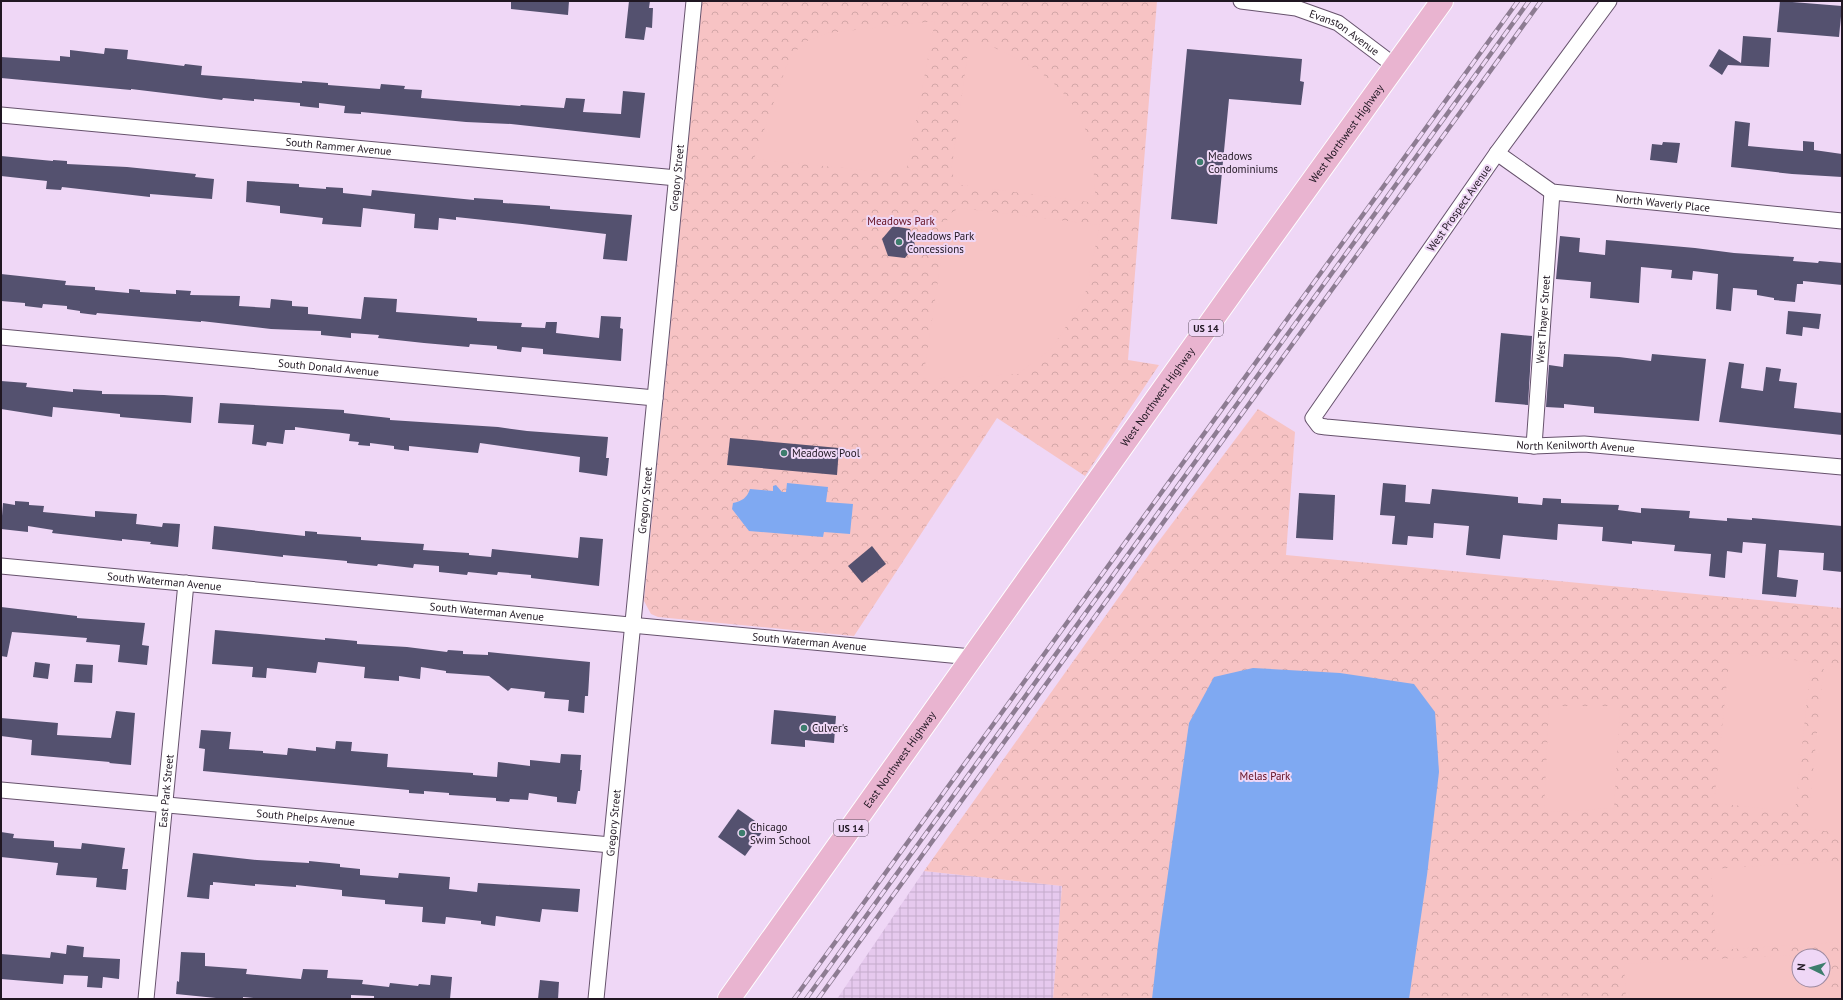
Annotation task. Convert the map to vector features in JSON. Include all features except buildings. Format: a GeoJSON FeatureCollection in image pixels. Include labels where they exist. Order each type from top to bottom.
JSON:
{"type":"FeatureCollection","features":[{"type":"Feature","properties":{"kind":"main road","name":"West Northwest Highway"},"geometry":{"type":"LineString","coordinates":[[972,657],[1442,1]]}},
{"type":"Feature","properties":{"kind":"main road","name":"East Northwest Highway"},"geometry":{"type":"LineString","coordinates":[[730,999],[972,657]]}},
{"type":"Feature","properties":{"kind":"street","name":"Gregory Street"},"geometry":{"type":"LineString","coordinates":[[596,999],[694,1]]}},
{"type":"Feature","properties":{"kind":"street","name":"Evanston Avenue"},"geometry":{"type":"LineString","coordinates":[[1241,1],[1296,8],[1338,23],[1396,66]]}},
{"type":"Feature","properties":{"kind":"street","name":"West Prospect Avenue"},"geometry":{"type":"LineString","coordinates":[[1313,418],[1497,153],[1609,1]]}},
{"type":"Feature","properties":{"kind":"street","name":"South Rammer Avenue"},"geometry":{"type":"LineString","coordinates":[[1,115],[677,178]]}},
{"type":"Feature","properties":{"kind":"street","name":"North Waverly Place"},"geometry":{"type":"LineString","coordinates":[[1497,153],[1552,192],[1842,221]]}},
{"type":"Feature","properties":{"kind":"street","name":"West Thayer Street"},"geometry":{"type":"LineString","coordinates":[[1534,446],[1552,192]]}},
{"type":"Feature","properties":{"kind":"street","name":"South Donald Avenue"},"geometry":{"type":"LineString","coordinates":[[1,337],[655,398]]}},
{"type":"Feature","properties":{"kind":"street","name":"North Kenilworth Avenue"},"geometry":{"type":"LineString","coordinates":[[1313,418],[1320,426],[1326,427],[1534,446],[1584,444],[1842,467]]}},
{"type":"Feature","properties":{"kind":"street","name":"South Waterman Avenue"},"geometry":{"type":"LineString","coordinates":[[1,566],[972,657]]}},
{"type":"Feature","properties":{"kind":"street","name":"East Park Street"},"geometry":{"type":"LineString","coordinates":[[146,999],[186,583]]}},
{"type":"Feature","properties":{"kind":"street","name":"South Phelps Avenue"},"geometry":{"type":"LineString","coordinates":[[1,790],[611,845]]}},
{"type":"Feature","properties":{"kind":"shaded area"},"geometry":{"type":"Polygon","coordinates":[[[924,871],[1062,886],[1053,999],[837,999],[924,871]]]}},
{"type":"Feature","properties":{"kind":"green space","name":"Meadows Park"},"geometry":{"type":"Polygon","coordinates":[[[702,1],[1157,1],[1128,360],[1159,365],[1085,476],[997,418],[854,636],[658,617],[651,614],[644,601],[702,1]]]}},
{"type":"Feature","properties":{"kind":"green space"},"geometry":{"type":"Polygon","coordinates":[[[935,21],[907,168],[893,173],[754,159],[790,56],[807,41],[828,33],[935,21]]]}},
{"type":"Feature","properties":{"kind":"green space"},"geometry":{"type":"Polygon","coordinates":[[[970,38],[989,45],[1025,63],[1056,86],[1069,101],[1080,117],[1090,144],[1093,161],[1096,203],[961,185],[951,172],[970,38]]]}},
{"type":"Feature","properties":{"kind":"green space"},"geometry":{"type":"Polygon","coordinates":[[[959,208],[1100,225],[1084,299],[1051,349],[1018,374],[923,379],[948,215],[959,208]]]}},
{"type":"Feature","properties":{"kind":"green space","name":"Melas Park"},"geometry":{"type":"Polygon","coordinates":[[[1258,409],[1295,432],[1286,555],[1842,608],[1842,999],[1053,999],[1062,886],[924,871],[1153,549],[1258,409]]]}},
{"type":"Feature","properties":{"kind":"green space"},"geometry":{"type":"Polygon","coordinates":[[[1730,653],[1811,662],[1795,812],[1714,803],[1730,653]]]}},
{"type":"Feature","properties":{"kind":"green space"},"geometry":{"type":"Polygon","coordinates":[[[1824,666],[1842,668],[1842,833],[1807,829],[1824,666]]]}},
{"type":"Feature","properties":{"kind":"green space"},"geometry":{"type":"Polygon","coordinates":[[[1549,706],[1620,706],[1614,808],[1544,812],[1549,706]]]}},
{"type":"Feature","properties":{"kind":"green space"},"geometry":{"type":"Polygon","coordinates":[[[1842,861],[1842,942],[1716,950],[1711,869],[1842,861]]]}},
{"type":"Feature","properties":{"kind":"green space"},"geometry":{"type":"Polygon","coordinates":[[[1791,955],[1791,988],[1830,988],[1830,999],[1626,999],[1624,964],[1791,955]]]}},
{"type":"Feature","properties":{"kind":"water"},"geometry":{"type":"Polygon","coordinates":[[[787,483],[828,487],[826,502],[853,504],[850,534],[824,532],[823,537],[749,531],[732,509],[733,503],[744,499],[750,489],[773,491],[773,486],[776,485],[782,492],[786,492],[787,483]]]}},
{"type":"Feature","properties":{"kind":"water"},"geometry":{"type":"Polygon","coordinates":[[[1253,668],[1340,673],[1414,684],[1435,712],[1439,772],[1427,875],[1409,999],[1152,999],[1158,945],[1189,723],[1214,677],[1253,668]]]}},
{"type":"Feature","properties":{"kind":"railway"},"geometry":{"type":"LineString","coordinates":[[794,999],[1518,1]]}},
{"type":"Feature","properties":{"kind":"railway"},"geometry":{"type":"LineString","coordinates":[[806,999],[1529,1]]}},
{"type":"Feature","properties":{"kind":"railway"},"geometry":{"type":"LineString","coordinates":[[818,999],[1541,1]]}},
{"type":"Feature","properties":{"kind":"place","name":"Meadows Condominiums"},"geometry":{"type":"Point","coordinates":[1200,162]}},
{"type":"Feature","properties":{"kind":"place","name":"Meadows Park Concessions"},"geometry":{"type":"Point","coordinates":[899,242]}},
{"type":"Feature","properties":{"kind":"place","name":"Meadows Pool"},"geometry":{"type":"Point","coordinates":[784,453]}},
{"type":"Feature","properties":{"kind":"place","name":"Culver's"},"geometry":{"type":"Point","coordinates":[804,728]}},
{"type":"Feature","properties":{"kind":"place","name":"Chicago Swim School"},"geometry":{"type":"Point","coordinates":[742,833]}}]}
